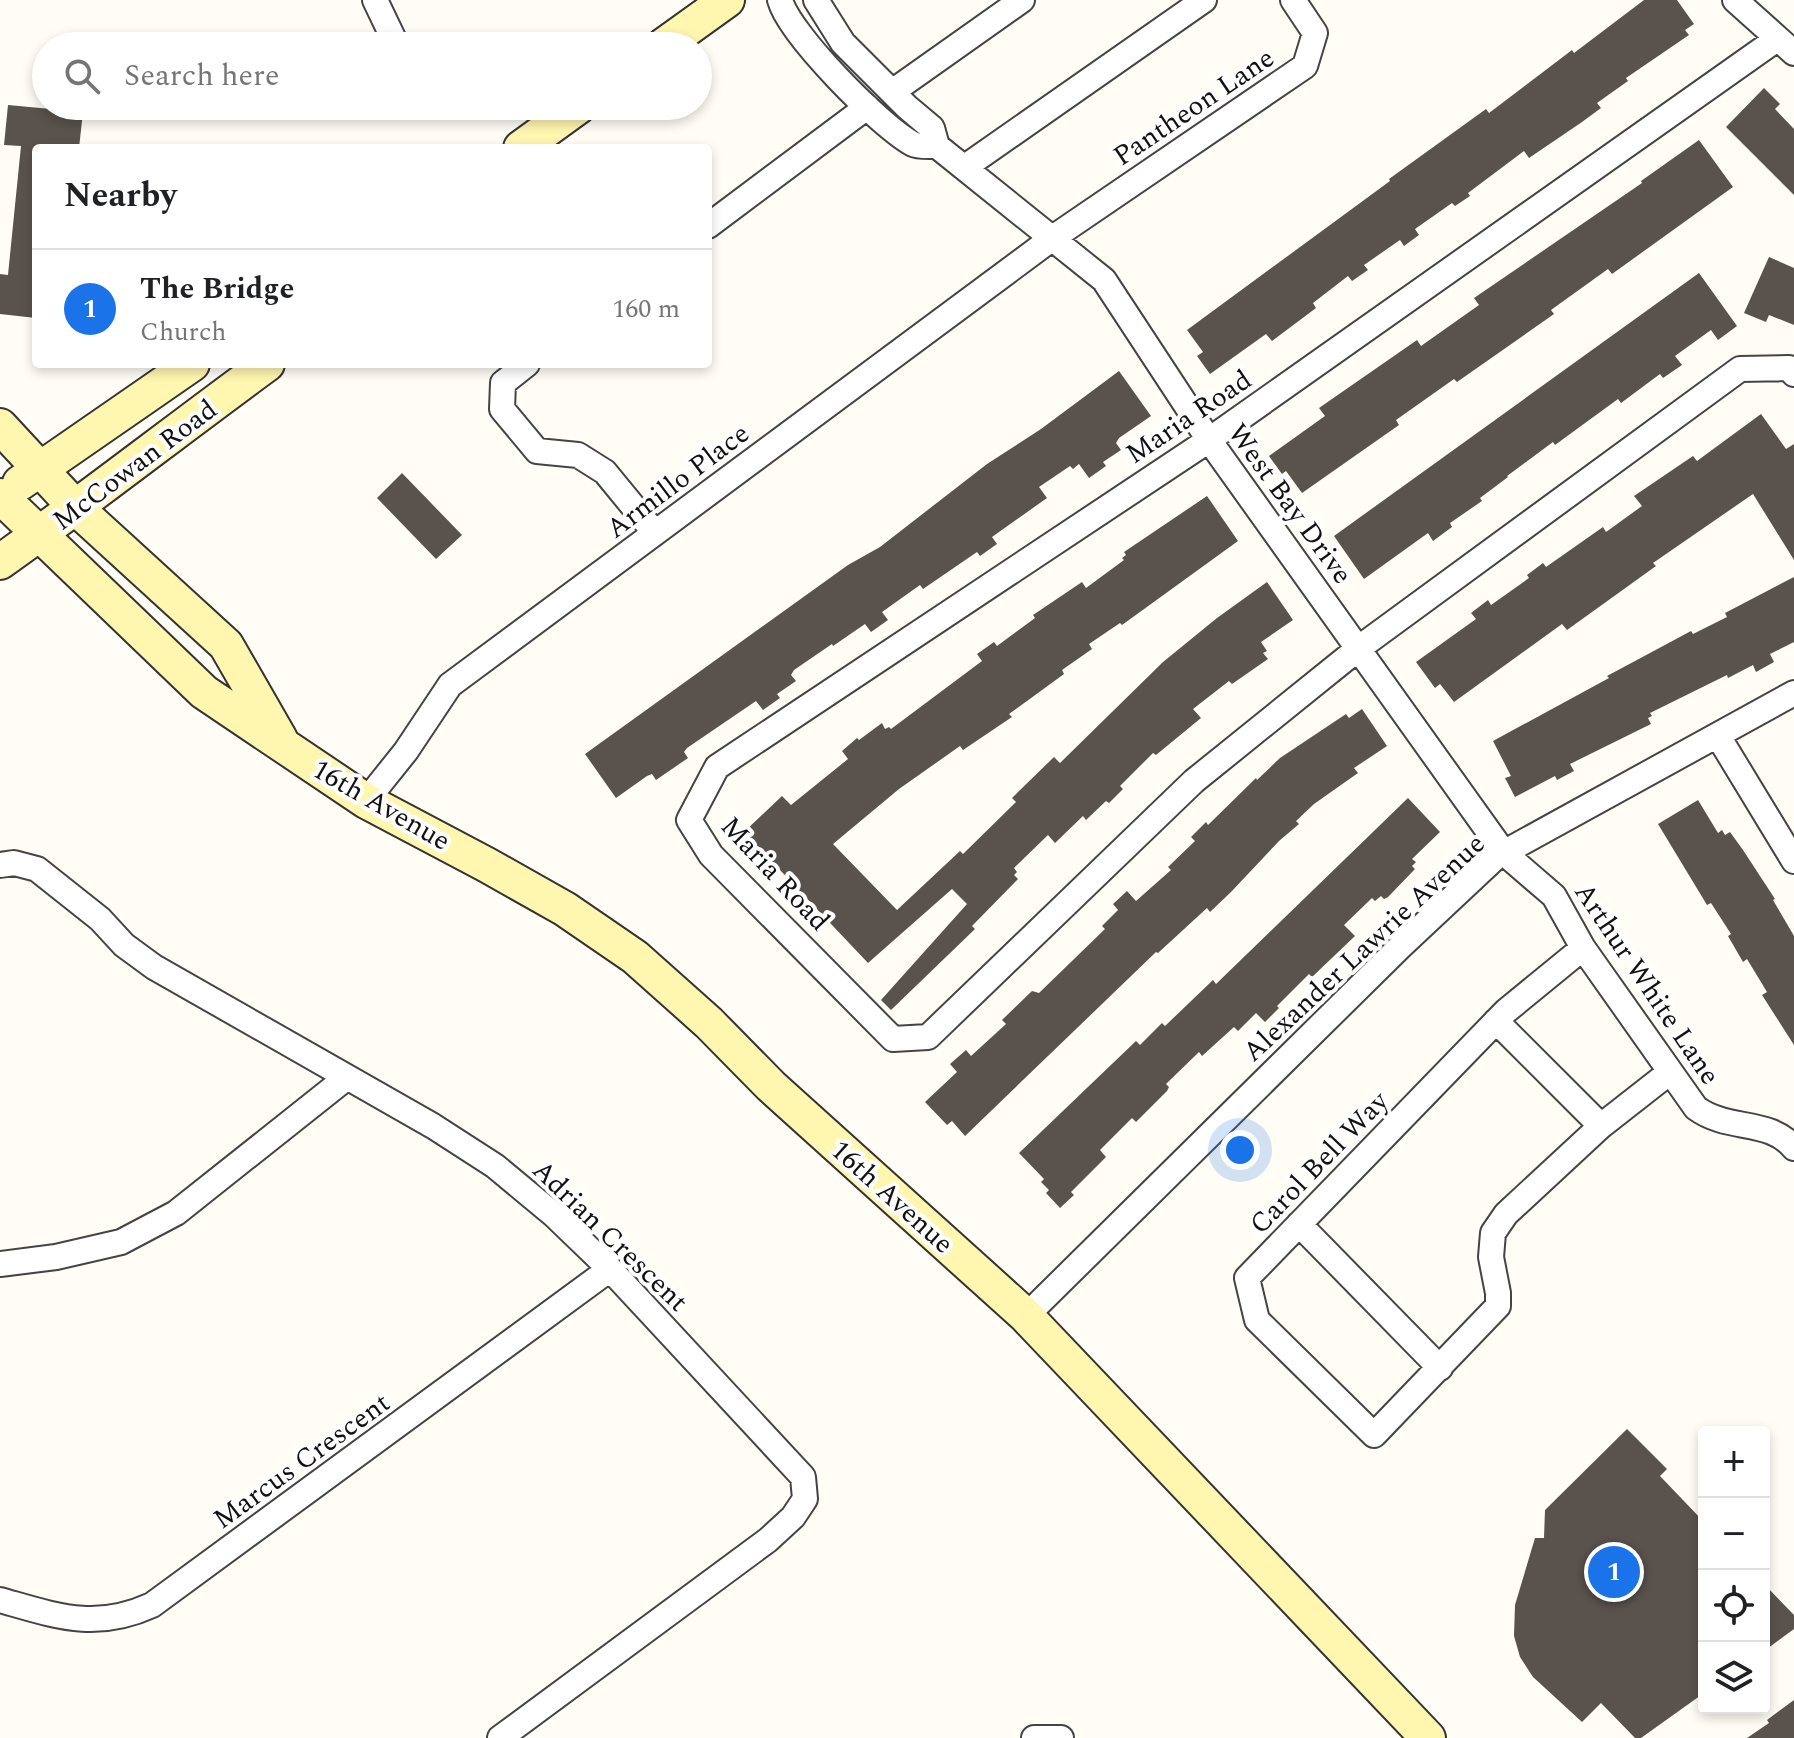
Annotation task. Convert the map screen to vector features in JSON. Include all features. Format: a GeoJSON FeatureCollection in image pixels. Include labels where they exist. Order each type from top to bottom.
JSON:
{"type":"FeatureCollection","features":[{"type":"Feature","properties":{"kind":"main road"},"geometry":{"type":"LineString","coordinates":[[682,32],[727,0]]}},
{"type":"Feature","properties":{"kind":"main road"},"geometry":{"type":"LineString","coordinates":[[527,144],[560,120]]}},
{"type":"Feature","properties":{"kind":"main road","name":"McCowan Road"},"geometry":{"type":"LineString","coordinates":[[0,496],[186,368]]}},
{"type":"Feature","properties":{"kind":"main road","name":"McCowan Road"},"geometry":{"type":"LineString","coordinates":[[0,562],[262,368]]}},
{"type":"Feature","properties":{"kind":"main road","name":"16th Avenue"},"geometry":{"type":"LineString","coordinates":[[0,426],[76,508],[226,645],[284,746]]}},
{"type":"Feature","properties":{"kind":"main road","name":"16th Avenue"},"geometry":{"type":"LineString","coordinates":[[0,496],[204,692],[366,801],[565,909],[635,957],[709,1023],[771,1086],[1026,1316],[1428,1738]]}},
{"type":"Feature","properties":{"kind":"street"},"geometry":{"type":"LineString","coordinates":[[375,0],[390,32]]}},
{"type":"Feature","properties":{"kind":"street","name":"West Bay Drive"},"geometry":{"type":"LineString","coordinates":[[780,0],[783,12],[803,40],[880,121],[916,146],[937,146],[1104,280],[1209,440],[1504,853]]}},
{"type":"Feature","properties":{"kind":"street","name":"West Bay Drive"},"geometry":{"type":"LineString","coordinates":[[816,0],[843,43],[932,128],[937,146]]}},
{"type":"Feature","properties":{"kind":"street"},"geometry":{"type":"LineString","coordinates":[[892,92],[1022,0]]}},
{"type":"Feature","properties":{"kind":"street"},"geometry":{"type":"LineString","coordinates":[[965,167],[1204,0]]}},
{"type":"Feature","properties":{"kind":"street","name":"Pantheon Lane"},"geometry":{"type":"LineString","coordinates":[[1054,237],[1305,66],[1315,33],[1293,0]]}},
{"type":"Feature","properties":{"kind":"street"},"geometry":{"type":"LineString","coordinates":[[1735,0],[1786,46]]}},
{"type":"Feature","properties":{"kind":"street","name":"Maria Road"},"geometry":{"type":"LineString","coordinates":[[1786,46],[1209,440],[717,767],[689,820],[711,855],[893,1039],[928,1037],[1194,781],[1359,648],[1740,369],[1789,368],[1794,374]]}},
{"type":"Feature","properties":{"kind":"street"},"geometry":{"type":"LineString","coordinates":[[712,223],[867,107]]}},
{"type":"Feature","properties":{"kind":"street","name":"Armillo Place"},"geometry":{"type":"LineString","coordinates":[[366,801],[406,751],[450,685],[1054,237]]}},
{"type":"Feature","properties":{"kind":"street"},"geometry":{"type":"LineString","coordinates":[[522,368],[503,383],[502,409],[537,451],[578,455],[605,472],[655,533]]}},
{"type":"Feature","properties":{"kind":"street","name":"Alexander Lawrie Avenue"},"geometry":{"type":"LineString","coordinates":[[1026,1316],[1401,946],[1504,853],[1794,693]]}},
{"type":"Feature","properties":{"kind":"street"},"geometry":{"type":"LineString","coordinates":[[1718,736],[1794,861]]}},
{"type":"Feature","properties":{"kind":"street","name":"Arthur White Lane"},"geometry":{"type":"LineString","coordinates":[[1504,853],[1554,896],[1583,948],[1696,1108],[1722,1122],[1775,1132],[1794,1148]]}},
{"type":"Feature","properties":{"kind":"street","name":"Adrian Crescent"},"geometry":{"type":"LineString","coordinates":[[0,865],[14,863],[37,869],[154,967],[433,1126],[495,1166],[554,1215],[610,1269],[803,1477],[805,1499],[793,1517],[768,1540],[500,1738]]}},
{"type":"Feature","properties":{"kind":"street","name":"Carol Bell Way"},"geometry":{"type":"LineString","coordinates":[[1440,1368],[1374,1435],[1257,1320],[1247,1278],[1496,1021],[1583,948]]}},
{"type":"Feature","properties":{"kind":"street"},"geometry":{"type":"LineString","coordinates":[[1496,1021],[1601,1126]]}},
{"type":"Feature","properties":{"kind":"street"},"geometry":{"type":"LineString","coordinates":[[1299,1224],[1440,1368],[1498,1306],[1491,1257],[1493,1233],[1506,1214],[1601,1126],[1670,1072]]}},
{"type":"Feature","properties":{"kind":"street"},"geometry":{"type":"LineString","coordinates":[[0,1264],[56,1257],[121,1242],[176,1213],[346,1078]]}},
{"type":"Feature","properties":{"kind":"street","name":"Marcus Crescent"},"geometry":{"type":"LineString","coordinates":[[0,1600],[75,1620],[126,1617],[152,1605],[610,1269]]}},
{"type":"Feature","properties":{"kind":"street"},"geometry":{"type":"LineString","coordinates":[[1034,1738],[1061,1738]]}},
{"type":"Feature","properties":{"kind":"building"},"geometry":{"type":"Polygon","coordinates":[[[1644,0],[1677,0],[1694,24],[1685,30],[1689,35],[1626,78],[1628,81],[1597,103],[1601,108],[1582,122],[1529,158],[1524,151],[1468,193],[1470,196],[1455,206],[1452,203],[1415,229],[1419,235],[1404,246],[1400,240],[1364,265],[1368,270],[1352,281],[1348,276],[1313,303],[1316,308],[1272,341],[1266,334],[1210,374],[1197,356],[1203,352],[1187,330],[1389,179],[1486,109],[1489,113],[1644,0]]]}},
{"type":"Feature","properties":{"kind":"building"},"geometry":{"type":"Polygon","coordinates":[[[1764,88],[1780,104],[1775,109],[1794,129],[1794,195],[1726,127],[1764,88]]]}},
{"type":"Feature","properties":{"kind":"building"},"geometry":{"type":"Polygon","coordinates":[[[8,105],[32,107],[32,120],[82,120],[79,144],[32,144],[32,318],[0,314],[0,274],[8,275],[21,146],[4,145],[8,105]]]}},
{"type":"Feature","properties":{"kind":"building"},"geometry":{"type":"Polygon","coordinates":[[[1699,140],[1733,187],[1612,274],[1608,269],[1551,310],[1554,314],[1457,382],[1454,379],[1396,420],[1399,425],[1302,493],[1286,471],[1282,474],[1269,456],[1325,416],[1319,408],[1417,340],[1421,346],[1479,305],[1474,298],[1642,183],[1699,140]]]}},
{"type":"Feature","properties":{"kind":"building"},"geometry":{"type":"Polygon","coordinates":[[[1769,257],[1794,268],[1794,325],[1769,315],[1766,322],[1744,313],[1769,257]]]}},
{"type":"Feature","properties":{"kind":"building"},"geometry":{"type":"Polygon","coordinates":[[[1699,273],[1737,326],[1718,340],[1711,330],[1675,356],[1682,365],[1663,378],[1660,374],[1621,403],[1618,399],[1555,445],[1553,442],[1480,498],[1482,501],[1450,523],[1452,527],[1433,541],[1428,533],[1364,579],[1334,536],[1699,273]]]}},
{"type":"Feature","properties":{"kind":"building"},"geometry":{"type":"Polygon","coordinates":[[[1119,371],[1151,416],[1119,438],[1116,443],[1121,450],[1103,462],[1106,466],[1089,478],[1079,464],[1073,469],[1070,466],[1039,487],[1047,498],[992,537],[997,544],[980,556],[977,552],[923,589],[920,585],[882,612],[888,620],[871,632],[865,624],[794,670],[791,675],[796,681],[777,694],[780,698],[763,710],[756,701],[687,748],[684,752],[688,758],[656,780],[652,774],[647,776],[616,798],[585,754],[848,565],[880,547],[987,464],[1041,429],[1119,371]]]}},
{"type":"Feature","properties":{"kind":"building"},"geometry":{"type":"Polygon","coordinates":[[[1761,414],[1786,449],[1794,444],[1794,560],[1753,494],[1653,563],[1656,566],[1567,630],[1562,624],[1454,702],[1440,684],[1435,688],[1416,662],[1476,619],[1471,613],[1488,600],[1491,605],[1529,578],[1527,575],[1543,563],[1546,567],[1603,527],[1606,532],[1642,506],[1634,496],[1693,456],[1697,461],[1761,414]]]}},
{"type":"Feature","properties":{"kind":"building"},"geometry":{"type":"Polygon","coordinates":[[[402,473],[462,535],[436,559],[377,498],[402,473]]]}},
{"type":"Feature","properties":{"kind":"building"},"geometry":{"type":"Polygon","coordinates":[[[1207,496],[1238,541],[1122,625],[1120,623],[1089,644],[1092,649],[1062,670],[1064,674],[1009,714],[1012,717],[963,750],[960,746],[899,789],[833,844],[897,910],[960,851],[963,854],[1016,802],[1012,798],[1054,757],[1060,763],[1163,662],[1217,618],[1267,582],[1293,620],[1261,642],[1268,659],[1232,684],[1229,681],[1193,709],[1201,718],[1156,755],[1153,753],[1120,786],[1123,789],[1109,803],[1106,801],[1086,820],[1083,816],[1055,843],[1048,835],[1014,868],[1018,879],[972,926],[975,929],[891,1010],[881,1000],[967,904],[952,889],[868,963],[744,832],[782,796],[791,805],[848,759],[842,751],[857,738],[859,740],[882,723],[885,729],[891,729],[982,661],[977,654],[994,642],[997,646],[1035,618],[1033,615],[1082,582],[1086,588],[1124,560],[1124,552],[1207,496]]]}},
{"type":"Feature","properties":{"kind":"building"},"geometry":{"type":"Polygon","coordinates":[[[1794,577],[1794,642],[1770,654],[1774,662],[1756,672],[1753,665],[1728,678],[1727,675],[1650,713],[1652,716],[1648,718],[1651,724],[1570,764],[1574,771],[1557,780],[1555,776],[1515,797],[1505,778],[1511,776],[1493,741],[1691,631],[1693,634],[1727,617],[1725,613],[1794,577]]]}},
{"type":"Feature","properties":{"kind":"building"},"geometry":{"type":"Polygon","coordinates":[[[1362,709],[1387,746],[1354,768],[1358,773],[1314,804],[1296,821],[1299,824],[1210,912],[1207,908],[1156,952],[965,1136],[952,1121],[947,1125],[925,1102],[957,1072],[950,1064],[966,1050],[971,1056],[1006,1024],[1002,1020],[1032,991],[1039,993],[1105,929],[1102,926],[1118,910],[1113,904],[1127,891],[1136,901],[1171,870],[1168,867],[1195,841],[1191,837],[1206,822],[1208,825],[1256,778],[1346,714],[1349,718],[1362,709]]]}},
{"type":"Feature","properties":{"kind":"building"},"geometry":{"type":"Polygon","coordinates":[[[1408,798],[1440,832],[1412,859],[1416,862],[1412,866],[1415,869],[1388,897],[1384,899],[1381,896],[1375,901],[1372,898],[1344,925],[1355,936],[1312,977],[1309,974],[1265,1022],[1256,1013],[1238,1031],[1234,1027],[1202,1056],[1199,1052],[1166,1084],[1169,1087],[1167,1091],[1136,1122],[1132,1118],[1100,1150],[1106,1157],[1071,1192],[1074,1195],[1060,1208],[1046,1193],[1049,1190],[1041,1182],[1044,1179],[1019,1153],[1136,1041],[1140,1045],[1162,1023],[1165,1026],[1213,980],[1216,984],[1408,798]]]}},
{"type":"Feature","properties":{"kind":"building"},"geometry":{"type":"Polygon","coordinates":[[[1698,800],[1718,833],[1722,830],[1725,835],[1730,832],[1743,850],[1775,899],[1794,936],[1794,1045],[1762,995],[1767,992],[1747,959],[1743,962],[1728,936],[1731,934],[1711,903],[1707,905],[1658,824],[1698,800]]]}},
{"type":"Feature","properties":{"kind":"building"},"geometry":{"type":"Polygon","coordinates":[[[1627,1429],[1667,1469],[1660,1476],[1698,1516],[1698,1697],[1641,1738],[1635,1738],[1601,1703],[1582,1722],[1533,1677],[1520,1657],[1514,1636],[1515,1605],[1535,1538],[1544,1538],[1545,1510],[1627,1429]]]}},
{"type":"Feature","properties":{"kind":"building"},"geometry":{"type":"Polygon","coordinates":[[[1770,1590],[1794,1615],[1794,1629],[1770,1647],[1770,1590]]]}},
{"type":"Feature","properties":{"kind":"building"},"geometry":{"type":"Polygon","coordinates":[[[1794,1700],[1794,1738],[1747,1738],[1769,1723],[1767,1720],[1794,1700]]]}},
{"type":"Feature","properties":{"kind":"place","name":"The Bridge"},"geometry":{"type":"Point","coordinates":[1614,1572]}}]}
